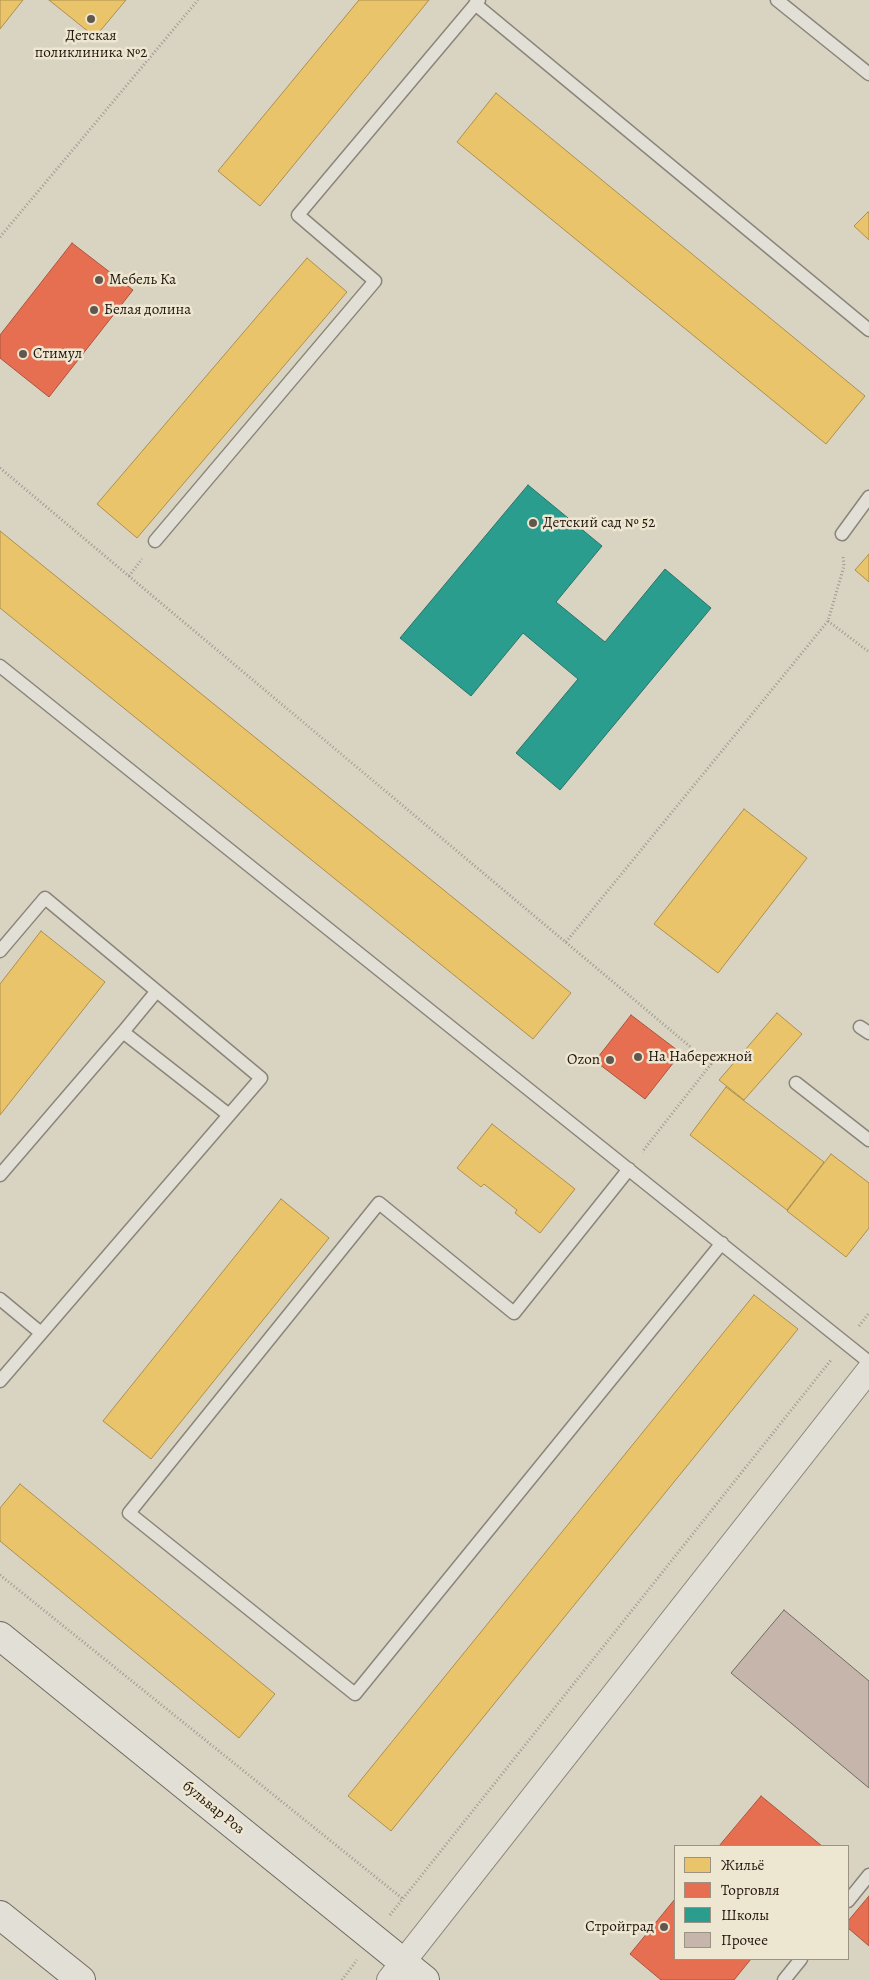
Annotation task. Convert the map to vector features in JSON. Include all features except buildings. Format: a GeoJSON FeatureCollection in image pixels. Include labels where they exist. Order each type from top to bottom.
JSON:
{"type":"FeatureCollection","features":[{"type":"Feature","properties":{"kind":"street"},"geometry":{"type":"LineString","coordinates":[[396,1971],[869,1370]]}},
{"type":"Feature","properties":{"kind":"street","name":"бульвар Роз"},"geometry":{"type":"LineString","coordinates":[[0,1636],[373,1938],[396,1971],[425,1980]]}},
{"type":"Feature","properties":{"kind":"street"},"geometry":{"type":"LineString","coordinates":[[0,1915],[81,1980]]}},
{"type":"Feature","properties":{"kind":"lane"},"geometry":{"type":"LineString","coordinates":[[777,0],[869,74]]}},
{"type":"Feature","properties":{"kind":"lane"},"geometry":{"type":"LineString","coordinates":[[155,541],[375,281],[298,215],[477,2],[869,330]]}},
{"type":"Feature","properties":{"kind":"lane"},"geometry":{"type":"LineString","coordinates":[[842,534],[869,496]]}},
{"type":"Feature","properties":{"kind":"lane"},"geometry":{"type":"LineString","coordinates":[[0,666],[869,1362]]}},
{"type":"Feature","properties":{"kind":"lane"},"geometry":{"type":"LineString","coordinates":[[0,951],[44,898],[261,1078],[0,1381]]}},
{"type":"Feature","properties":{"kind":"lane"},"geometry":{"type":"LineString","coordinates":[[0,1175],[156,992]]}},
{"type":"Feature","properties":{"kind":"lane"},"geometry":{"type":"LineString","coordinates":[[123,1032],[229,1115]]}},
{"type":"Feature","properties":{"kind":"lane"},"geometry":{"type":"LineString","coordinates":[[796,1082],[869,1140]]}},
{"type":"Feature","properties":{"kind":"lane"},"geometry":{"type":"LineString","coordinates":[[630,1169],[514,1312],[378,1203],[129,1513],[355,1694],[722,1243]]}},
{"type":"Feature","properties":{"kind":"lane"},"geometry":{"type":"LineString","coordinates":[[0,1299],[41,1333]]}},
{"type":"Feature","properties":{"kind":"lane"},"geometry":{"type":"LineString","coordinates":[[849,1900],[869,1875]]}},
{"type":"Feature","properties":{"kind":"lane"},"geometry":{"type":"LineString","coordinates":[[784,1980],[800,1960]]}},
{"type":"Feature","properties":{"kind":"path"},"geometry":{"type":"LineString","coordinates":[[0,237],[198,0]]}},
{"type":"Feature","properties":{"kind":"path"},"geometry":{"type":"LineString","coordinates":[[0,468],[711,1064],[630,1169]]}},
{"type":"Feature","properties":{"kind":"path"},"geometry":{"type":"LineString","coordinates":[[566,942],[828,621],[844,566],[842,534]]}},
{"type":"Feature","properties":{"kind":"path"},"geometry":{"type":"LineString","coordinates":[[828,621],[869,652]]}},
{"type":"Feature","properties":{"kind":"path"},"geometry":{"type":"LineString","coordinates":[[342,1980],[403,1899],[869,1313]]}},
{"type":"Feature","properties":{"kind":"path"},"geometry":{"type":"LineString","coordinates":[[0,1575],[403,1899]]}},
{"type":"Feature","properties":{"kind":"place","name":"Детская поликлиника №2"},"geometry":{"type":"Point","coordinates":[91,19]}},
{"type":"Feature","properties":{"kind":"place","name":"Мебель Ка"},"geometry":{"type":"Point","coordinates":[99,280]}},
{"type":"Feature","properties":{"kind":"place","name":"Белая долина"},"geometry":{"type":"Point","coordinates":[94,310]}},
{"type":"Feature","properties":{"kind":"place","name":"Стимул"},"geometry":{"type":"Point","coordinates":[23,354]}},
{"type":"Feature","properties":{"kind":"place","name":"Детский сад № 52"},"geometry":{"type":"Point","coordinates":[533,523]}},
{"type":"Feature","properties":{"kind":"place","name":"На Набережной"},"geometry":{"type":"Point","coordinates":[638,1057]}},
{"type":"Feature","properties":{"kind":"place","name":"Ozon"},"geometry":{"type":"Point","coordinates":[610,1060]}},
{"type":"Feature","properties":{"kind":"place","name":"Стройград"},"geometry":{"type":"Point","coordinates":[664,1927]}}]}
